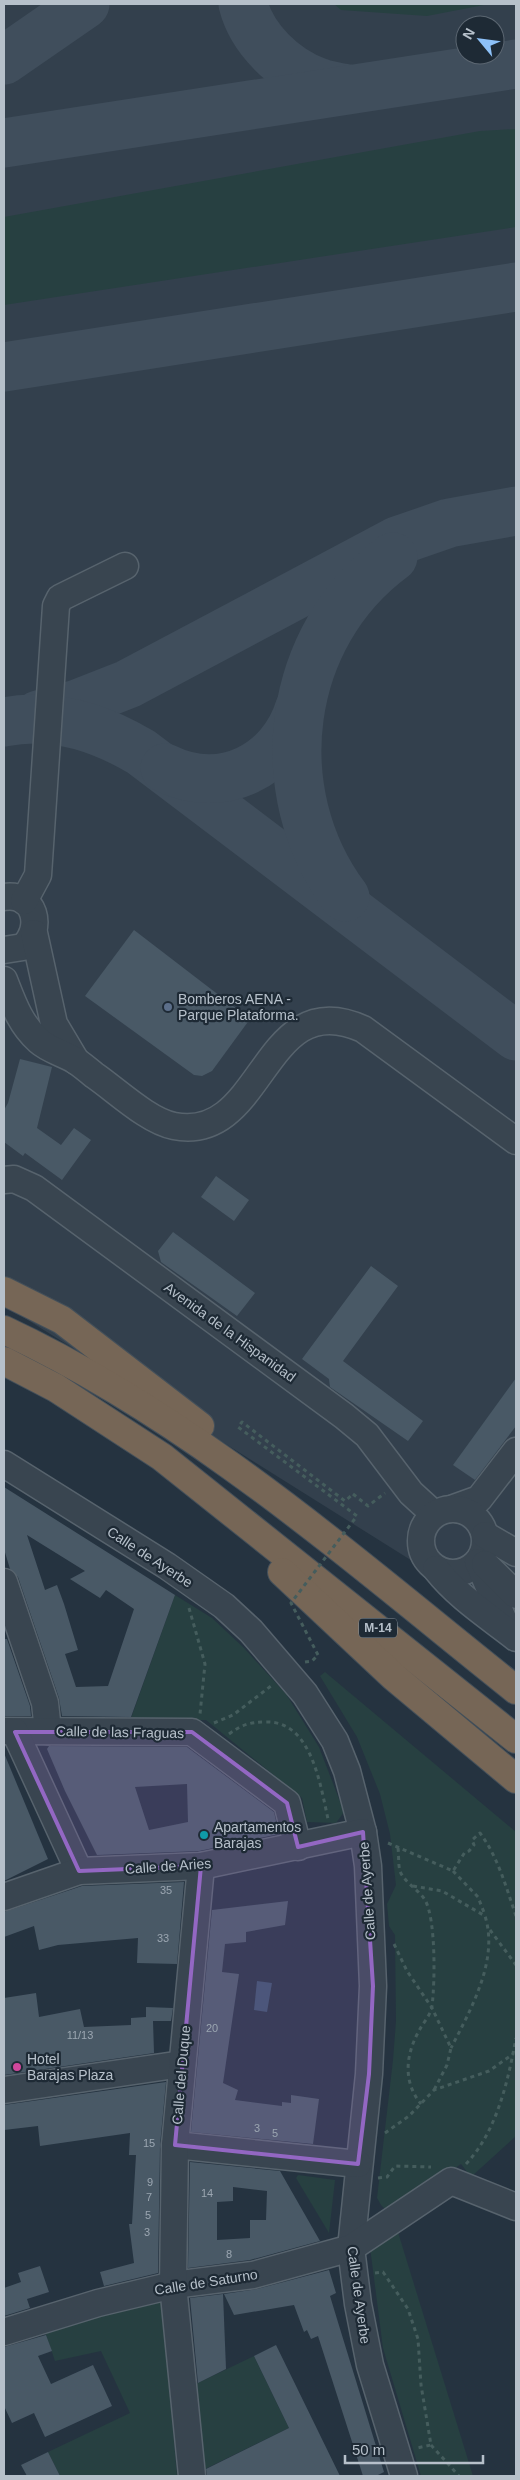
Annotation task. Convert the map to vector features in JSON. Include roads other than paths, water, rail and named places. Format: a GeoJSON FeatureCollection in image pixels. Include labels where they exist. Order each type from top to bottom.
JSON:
{"type":"FeatureCollection","features":[{"type":"Feature","properties":{"kind":"highway"},"geometry":{"type":"LineString","coordinates":[[4,1291],[62,1320],[97,1345],[225,1447],[259,1485]]}},
{"type":"Feature","properties":{"kind":"highway","name":"M-14"},"geometry":{"type":"LineString","coordinates":[[4,1330],[96,1376],[259,1485],[516,1690]]}},
{"type":"Feature","properties":{"kind":"highway","name":"M-14"},"geometry":{"type":"LineString","coordinates":[[4,1361],[56,1388],[162,1457],[516,1739]]}},
{"type":"Feature","properties":{"kind":"highway"},"geometry":{"type":"LineString","coordinates":[[240,1518],[271,1562],[394,1677],[516,1779]]}},
{"type":"Feature","properties":{"kind":"street"},"geometry":{"type":"LineString","coordinates":[[76,1062],[54,1024],[34,933],[34,915],[14,899],[38,875],[56,606],[60,598],[125,566]]}},
{"type":"Feature","properties":{"kind":"street"},"geometry":{"type":"LineString","coordinates":[[4,950],[22,947],[34,933]]}},
{"type":"Feature","properties":{"kind":"street"},"geometry":{"type":"LineString","coordinates":[[4,980],[18,1017],[40,1042],[76,1062],[155,1119],[173,1126],[199,1126],[223,1117],[236,1106],[282,1042],[295,1031],[312,1022],[331,1020],[347,1022],[363,1029],[516,1142]]}},
{"type":"Feature","properties":{"kind":"street","name":"Avenida de la Hispanidad"},"geometry":{"type":"LineString","coordinates":[[4,1180],[14,1179],[34,1188],[344,1416],[366,1435],[411,1493],[444,1511]]}},
{"type":"Feature","properties":{"kind":"street"},"geometry":{"type":"LineString","coordinates":[[513,1636],[449,1586],[436,1568],[427,1560],[421,1542],[426,1524],[444,1511],[480,1499],[516,1450]]}},
{"type":"Feature","properties":{"kind":"street","name":"Calle de Ayerbe"},"geometry":{"type":"LineString","coordinates":[[4,1464],[224,1606],[288,1672],[305,1694],[335,1741],[347,1771],[363,1832],[368,1866],[373,1986],[367,2171],[351,2248],[358,2304],[370,2365],[404,2476]]}},
{"type":"Feature","properties":{"kind":"street"},"geometry":{"type":"LineString","coordinates":[[436,1568],[447,1573],[458,1573],[469,1569],[482,1547],[494,1508],[516,1478]]}},
{"type":"Feature","properties":{"kind":"street"},"geometry":{"type":"LineString","coordinates":[[444,1511],[464,1510],[473,1515],[482,1547],[506,1595],[513,1636]]}},
{"type":"Feature","properties":{"kind":"street"},"geometry":{"type":"LineString","coordinates":[[482,1547],[516,1553]]}},
{"type":"Feature","properties":{"kind":"street"},"geometry":{"type":"LineString","coordinates":[[4,1582],[45,1703],[48,1730]]}},
{"type":"Feature","properties":{"kind":"street"},"geometry":{"type":"LineString","coordinates":[[462,1597],[506,1595]]}},
{"type":"Feature","properties":{"kind":"street","name":"Calle de las Fraguas"},"geometry":{"type":"LineString","coordinates":[[9,1731],[201,1725],[287,1803],[298,1847]]}},
{"type":"Feature","properties":{"kind":"street"},"geometry":{"type":"LineString","coordinates":[[9,1731],[79,1871]]}},
{"type":"Feature","properties":{"kind":"street","name":"Calle de Aries"},"geometry":{"type":"LineString","coordinates":[[4,1897],[79,1871],[201,1866],[363,1832]]}},
{"type":"Feature","properties":{"kind":"street","name":"Calle del Duque"},"geometry":{"type":"LineString","coordinates":[[192,2476],[173,2285],[175,2145],[201,1866]]}},
{"type":"Feature","properties":{"kind":"street"},"geometry":{"type":"LineString","coordinates":[[4,2090],[182,2064]]}},
{"type":"Feature","properties":{"kind":"street"},"geometry":{"type":"LineString","coordinates":[[175,2145],[367,2171]]}},
{"type":"Feature","properties":{"kind":"street","name":"Calle de Saturno"},"geometry":{"type":"LineString","coordinates":[[4,2332],[98,2303],[173,2285],[253,2276],[351,2248],[451,2181],[516,2208]]}},
{"type":"Feature","properties":{"kind":"place","name":"Bomberos AENA - Parque Plataforma."},"geometry":{"type":"Point","coordinates":[168,1007]}},
{"type":"Feature","properties":{"kind":"place","name":"Apartamentos Barajas"},"geometry":{"type":"Point","coordinates":[204,1835]}},
{"type":"Feature","properties":{"kind":"place","name":"Hotel Barajas Plaza"},"geometry":{"type":"Point","coordinates":[17,2067]}}]}
